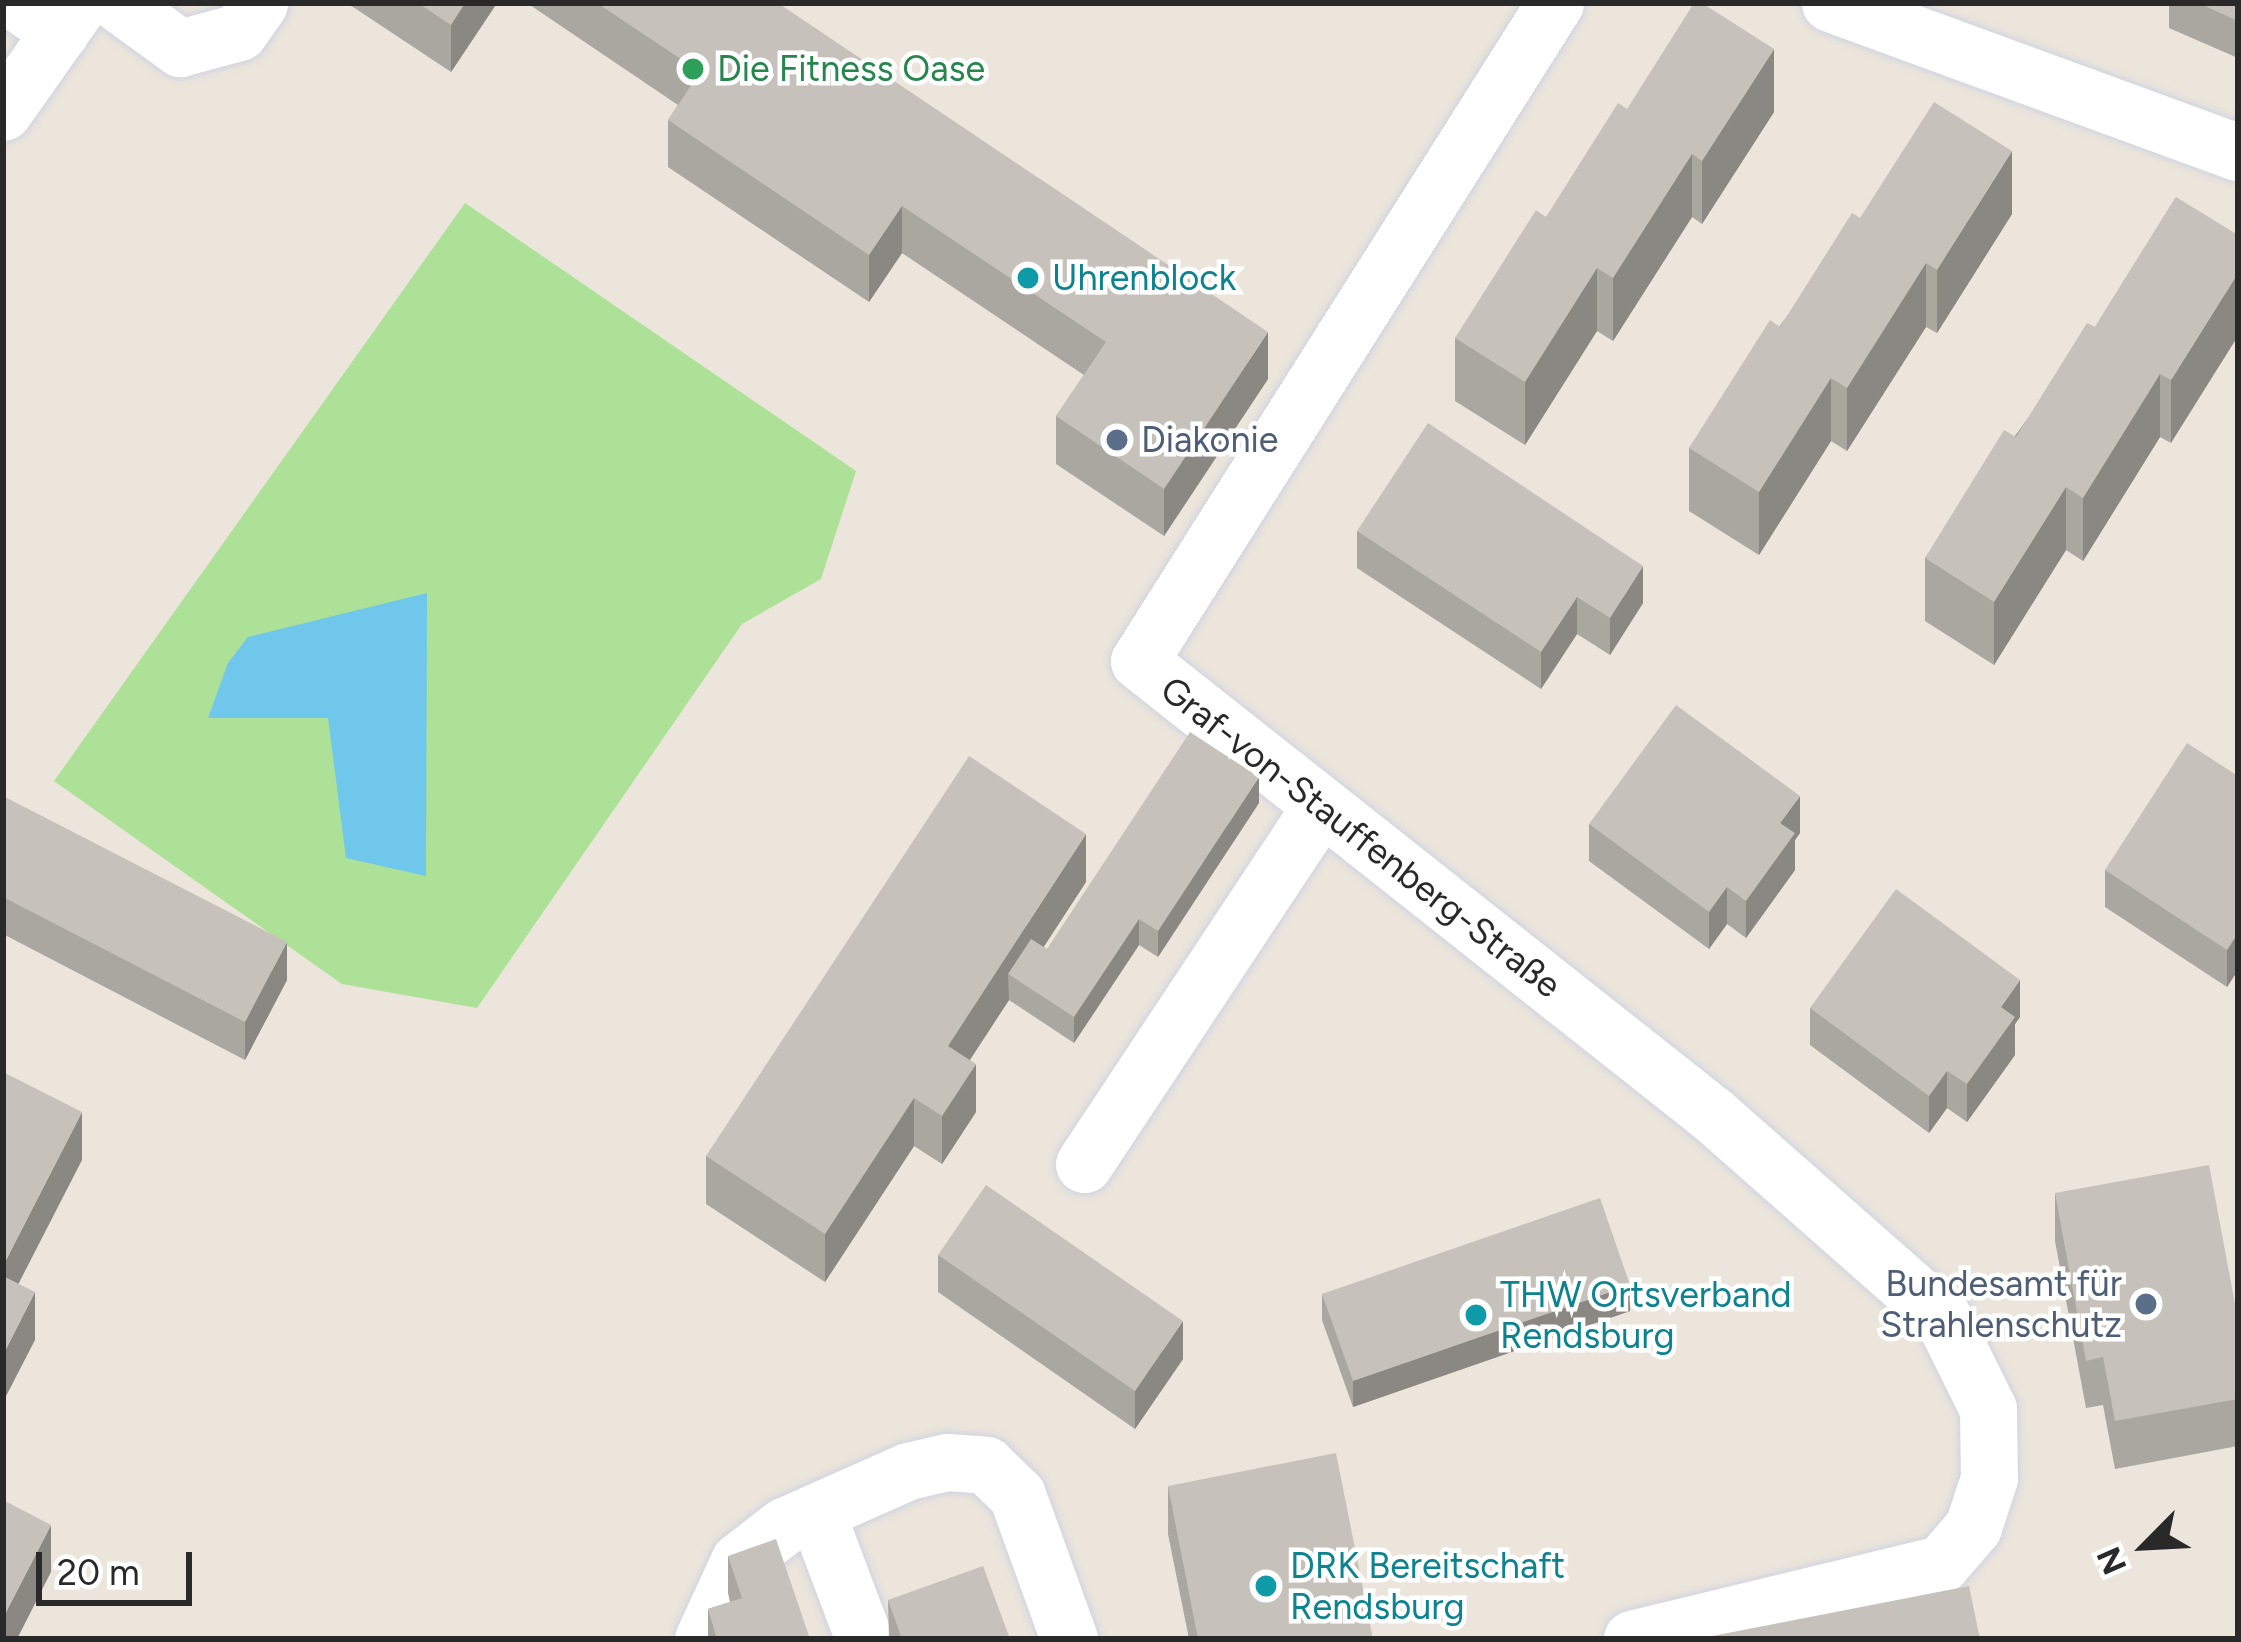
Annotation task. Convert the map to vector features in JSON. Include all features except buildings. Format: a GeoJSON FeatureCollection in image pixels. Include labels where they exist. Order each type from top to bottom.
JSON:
{"type":"FeatureCollection","features":[{"type":"Feature","properties":{"kind":"street"},"geometry":{"type":"LineString","coordinates":[[118,3],[180,48],[239,32],[259,3]]}},
{"type":"Feature","properties":{"kind":"street","name":"Graf-von-Stauffenberg-Straße"},"geometry":{"type":"LineString","coordinates":[[1555,3],[1138,661],[1713,1115],[1943,1318],[1988,1409],[1989,1478],[1973,1526],[1941,1564],[1632,1639]]}},
{"type":"Feature","properties":{"kind":"street"},"geometry":{"type":"LineString","coordinates":[[1830,3],[2238,152]]}},
{"type":"Feature","properties":{"kind":"street"},"geometry":{"type":"LineString","coordinates":[[3,112],[53,13]]}},
{"type":"Feature","properties":{"kind":"street"},"geometry":{"type":"LineString","coordinates":[[1084,1164],[1321,806]]}},
{"type":"Feature","properties":{"kind":"street"},"geometry":{"type":"LineString","coordinates":[[703,1639],[739,1561],[784,1526],[908,1471],[947,1462],[986,1465],[1017,1495],[1069,1639]]}},
{"type":"Feature","properties":{"kind":"street"},"geometry":{"type":"LineString","coordinates":[[816,1512],[864,1639]]}},
{"type":"Feature","properties":{"kind":"green space"},"geometry":{"type":"Polygon","coordinates":[[[465,203],[856,471],[821,579],[742,624],[477,1008],[342,984],[54,781],[465,203]]]}},
{"type":"Feature","properties":{"kind":"water"},"geometry":{"type":"Polygon","coordinates":[[[427,593],[426,876],[346,858],[328,718],[208,718],[228,663],[248,637],[427,593]]]}},
{"type":"Feature","properties":{"kind":"place","name":"Die Fitness Oase"},"geometry":{"type":"Point","coordinates":[693,69]}},
{"type":"Feature","properties":{"kind":"place","name":"Uhrenblock"},"geometry":{"type":"Point","coordinates":[1028,278]}},
{"type":"Feature","properties":{"kind":"place","name":"Diakonie"},"geometry":{"type":"Point","coordinates":[1117,440]}},
{"type":"Feature","properties":{"kind":"place","name":"Bundesamt für Strahlenschutz"},"geometry":{"type":"Point","coordinates":[2146,1304]}},
{"type":"Feature","properties":{"kind":"place","name":"THW Ortsverband Rendsburg"},"geometry":{"type":"Point","coordinates":[1476,1315]}},
{"type":"Feature","properties":{"kind":"place","name":"DRK Bereitschaft Rendsburg"},"geometry":{"type":"Point","coordinates":[1266,1586]}}]}
